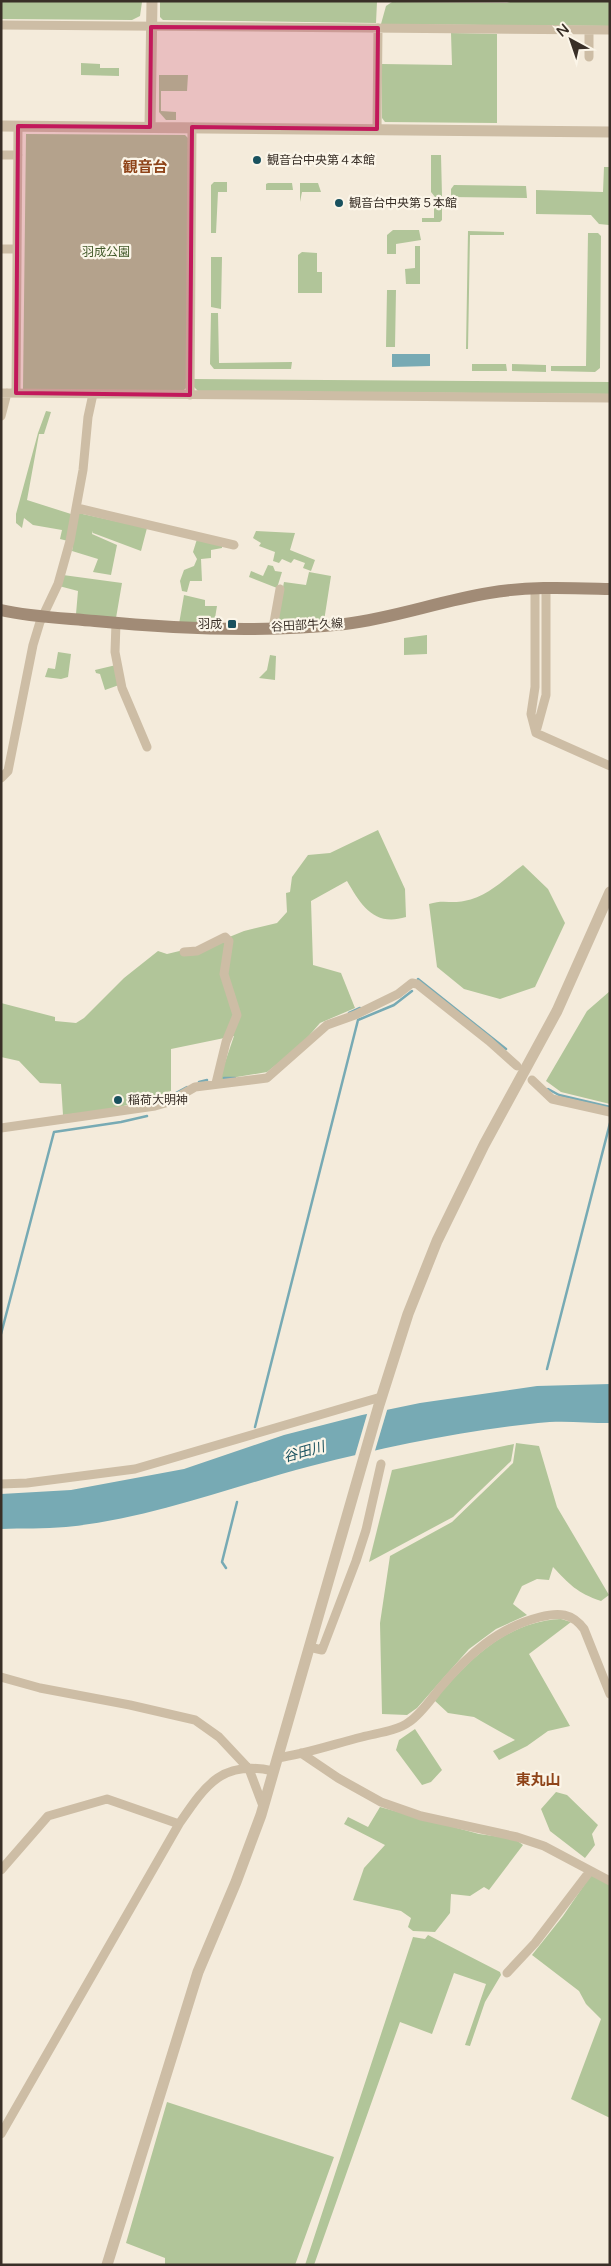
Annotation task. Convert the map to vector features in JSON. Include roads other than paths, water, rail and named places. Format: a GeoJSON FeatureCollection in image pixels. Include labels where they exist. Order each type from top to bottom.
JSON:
{"type":"FeatureCollection","features":[{"type":"Feature","properties":{"kind":"main road","name":"谷田部牛久線"},"geometry":{"type":"LineString","coordinates":[[1,610],[42,616],[175,628],[273,628],[345,624],[396,615],[489,593],[540,589],[610,589]]}},
{"type":"Feature","properties":{"kind":"street"},"geometry":{"type":"LineString","coordinates":[[150,127],[152,1]]}},
{"type":"Feature","properties":{"kind":"street"},"geometry":{"type":"LineString","coordinates":[[1,25],[610,30]]}},
{"type":"Feature","properties":{"kind":"street"},"geometry":{"type":"LineString","coordinates":[[377,129],[378,28]]}},
{"type":"Feature","properties":{"kind":"street"},"geometry":{"type":"LineString","coordinates":[[589,30],[589,57]]}},
{"type":"Feature","properties":{"kind":"street"},"geometry":{"type":"LineString","coordinates":[[1,126],[610,132]]}},
{"type":"Feature","properties":{"kind":"street"},"geometry":{"type":"LineString","coordinates":[[1,416],[8,393],[17,249],[18,126]]}},
{"type":"Feature","properties":{"kind":"street"},"geometry":{"type":"LineString","coordinates":[[190,395],[192,128]]}},
{"type":"Feature","properties":{"kind":"street"},"geometry":{"type":"LineString","coordinates":[[1,155],[18,155]]}},
{"type":"Feature","properties":{"kind":"street"},"geometry":{"type":"LineString","coordinates":[[1,249],[17,249]]}},
{"type":"Feature","properties":{"kind":"street"},"geometry":{"type":"LineString","coordinates":[[8,393],[610,398]]}},
{"type":"Feature","properties":{"kind":"street"},"geometry":{"type":"LineString","coordinates":[[1,778],[8,772],[33,645],[42,616],[58,584],[70,540],[93,394]]}},
{"type":"Feature","properties":{"kind":"street"},"geometry":{"type":"LineString","coordinates":[[76,508],[234,545]]}},
{"type":"Feature","properties":{"kind":"street"},"geometry":{"type":"LineString","coordinates":[[273,628],[280,589]]}},
{"type":"Feature","properties":{"kind":"street"},"geometry":{"type":"LineString","coordinates":[[540,589],[535,687],[531,714],[536,733],[610,766]]}},
{"type":"Feature","properties":{"kind":"street"},"geometry":{"type":"LineString","coordinates":[[116,623],[115,652],[122,688],[147,747]]}},
{"type":"Feature","properties":{"kind":"street"},"geometry":{"type":"LineString","coordinates":[[107,2265],[198,1972],[236,1882],[263,1806],[380,1401],[408,1314],[437,1241],[484,1145],[557,1011],[610,892]]}},
{"type":"Feature","properties":{"kind":"street"},"geometry":{"type":"LineString","coordinates":[[184,952],[197,951],[225,938],[229,941],[224,974],[237,1015],[226,1042],[216,1083]]}},
{"type":"Feature","properties":{"kind":"street"},"geometry":{"type":"LineString","coordinates":[[1,1128],[155,1106],[169,1102],[195,1087],[267,1078],[327,1025],[355,1015],[398,994],[412,984],[426,991],[517,1066]]}},
{"type":"Feature","properties":{"kind":"street"},"geometry":{"type":"LineString","coordinates":[[532,1080],[552,1098],[610,1112]]}},
{"type":"Feature","properties":{"kind":"street"},"geometry":{"type":"LineString","coordinates":[[1,1484],[27,1483],[135,1469],[380,1401]]}},
{"type":"Feature","properties":{"kind":"street"},"geometry":{"type":"LineString","coordinates":[[309,1647],[322,1650],[366,1530],[381,1464]]}},
{"type":"Feature","properties":{"kind":"street"},"geometry":{"type":"LineString","coordinates":[[277,1758],[409,1723],[467,1657],[485,1643],[519,1623],[549,1614],[571,1616],[584,1629],[610,1694]]}},
{"type":"Feature","properties":{"kind":"street"},"geometry":{"type":"LineString","coordinates":[[1,1677],[40,1688],[130,1705],[195,1720],[215,1733],[249,1768],[263,1806]]}},
{"type":"Feature","properties":{"kind":"street"},"geometry":{"type":"LineString","coordinates":[[301,1752],[338,1778],[381,1802],[454,1824],[517,1837],[544,1846],[610,1881]]}},
{"type":"Feature","properties":{"kind":"street"},"geometry":{"type":"LineString","coordinates":[[1,2134],[179,1824],[200,1793],[214,1779],[236,1770],[249,1768],[273,1771]]}},
{"type":"Feature","properties":{"kind":"street"},"geometry":{"type":"LineString","coordinates":[[1,1870],[48,1816],[96,1801],[107,1800],[179,1824]]}},
{"type":"Feature","properties":{"kind":"street"},"geometry":{"type":"LineString","coordinates":[[507,1972],[535,1944],[590,1871]]}},
{"type":"Feature","properties":{"kind":"water"},"geometry":{"type":"Polygon","coordinates":[[[392,354],[430,354],[430,366],[392,367],[392,354]]]}},
{"type":"Feature","properties":{"kind":"water","name":"谷田川"},"geometry":{"type":"Polygon","coordinates":[[[610,1384],[610,1423],[547,1422],[452,1435],[367,1452],[311,1466],[159,1510],[128,1517],[66,1527],[1,1529],[1,1494],[71,1490],[184,1469],[284,1435],[362,1415],[420,1403],[537,1386],[610,1384]]]}},
{"type":"Feature","properties":{"kind":"waterway"},"geometry":{"type":"LineString","coordinates":[[418,979],[506,1049]]}},
{"type":"Feature","properties":{"kind":"waterway"},"geometry":{"type":"LineString","coordinates":[[255,1427],[358,1020],[394,1005],[412,991]]}},
{"type":"Feature","properties":{"kind":"waterway"},"geometry":{"type":"LineString","coordinates":[[349,1013],[360,1008]]}},
{"type":"Feature","properties":{"kind":"waterway"},"geometry":{"type":"LineString","coordinates":[[224,1078],[235,1078]]}},
{"type":"Feature","properties":{"kind":"waterway"},"geometry":{"type":"LineString","coordinates":[[199,1082],[207,1080]]}},
{"type":"Feature","properties":{"kind":"waterway"},"geometry":{"type":"LineString","coordinates":[[163,1100],[187,1087]]}},
{"type":"Feature","properties":{"kind":"waterway"},"geometry":{"type":"LineString","coordinates":[[548,1089],[559,1095],[610,1107]]}},
{"type":"Feature","properties":{"kind":"waterway"},"geometry":{"type":"LineString","coordinates":[[1,1334],[54,1132],[121,1122],[147,1116]]}},
{"type":"Feature","properties":{"kind":"waterway"},"geometry":{"type":"LineString","coordinates":[[547,1369],[610,1123]]}},
{"type":"Feature","properties":{"kind":"waterway"},"geometry":{"type":"LineString","coordinates":[[226,1568],[222,1562],[237,1502]]}},
{"type":"Feature","properties":{"kind":"place","name":"観音台中央第４本館"},"geometry":{"type":"Point","coordinates":[257,160]}},
{"type":"Feature","properties":{"kind":"place","name":"観音台中央第５本館"},"geometry":{"type":"Point","coordinates":[339,203]}},
{"type":"Feature","properties":{"kind":"place","name":"羽成"},"geometry":{"type":"Point","coordinates":[232,624]}},
{"type":"Feature","properties":{"kind":"place","name":"稲荷大明神"},"geometry":{"type":"Point","coordinates":[118,1100]}},
{"type":"Feature","properties":{"kind":"district","name":"観音台"},"geometry":{"type":"Point","coordinates":[145,167]}},
{"type":"Feature","properties":{"kind":"district","name":"東丸山"},"geometry":{"type":"Point","coordinates":[538,1780]}},
{"type":"Feature","properties":{"kind":"park label","name":"羽成公園"},"geometry":{"type":"Point","coordinates":[106,252]}}]}
